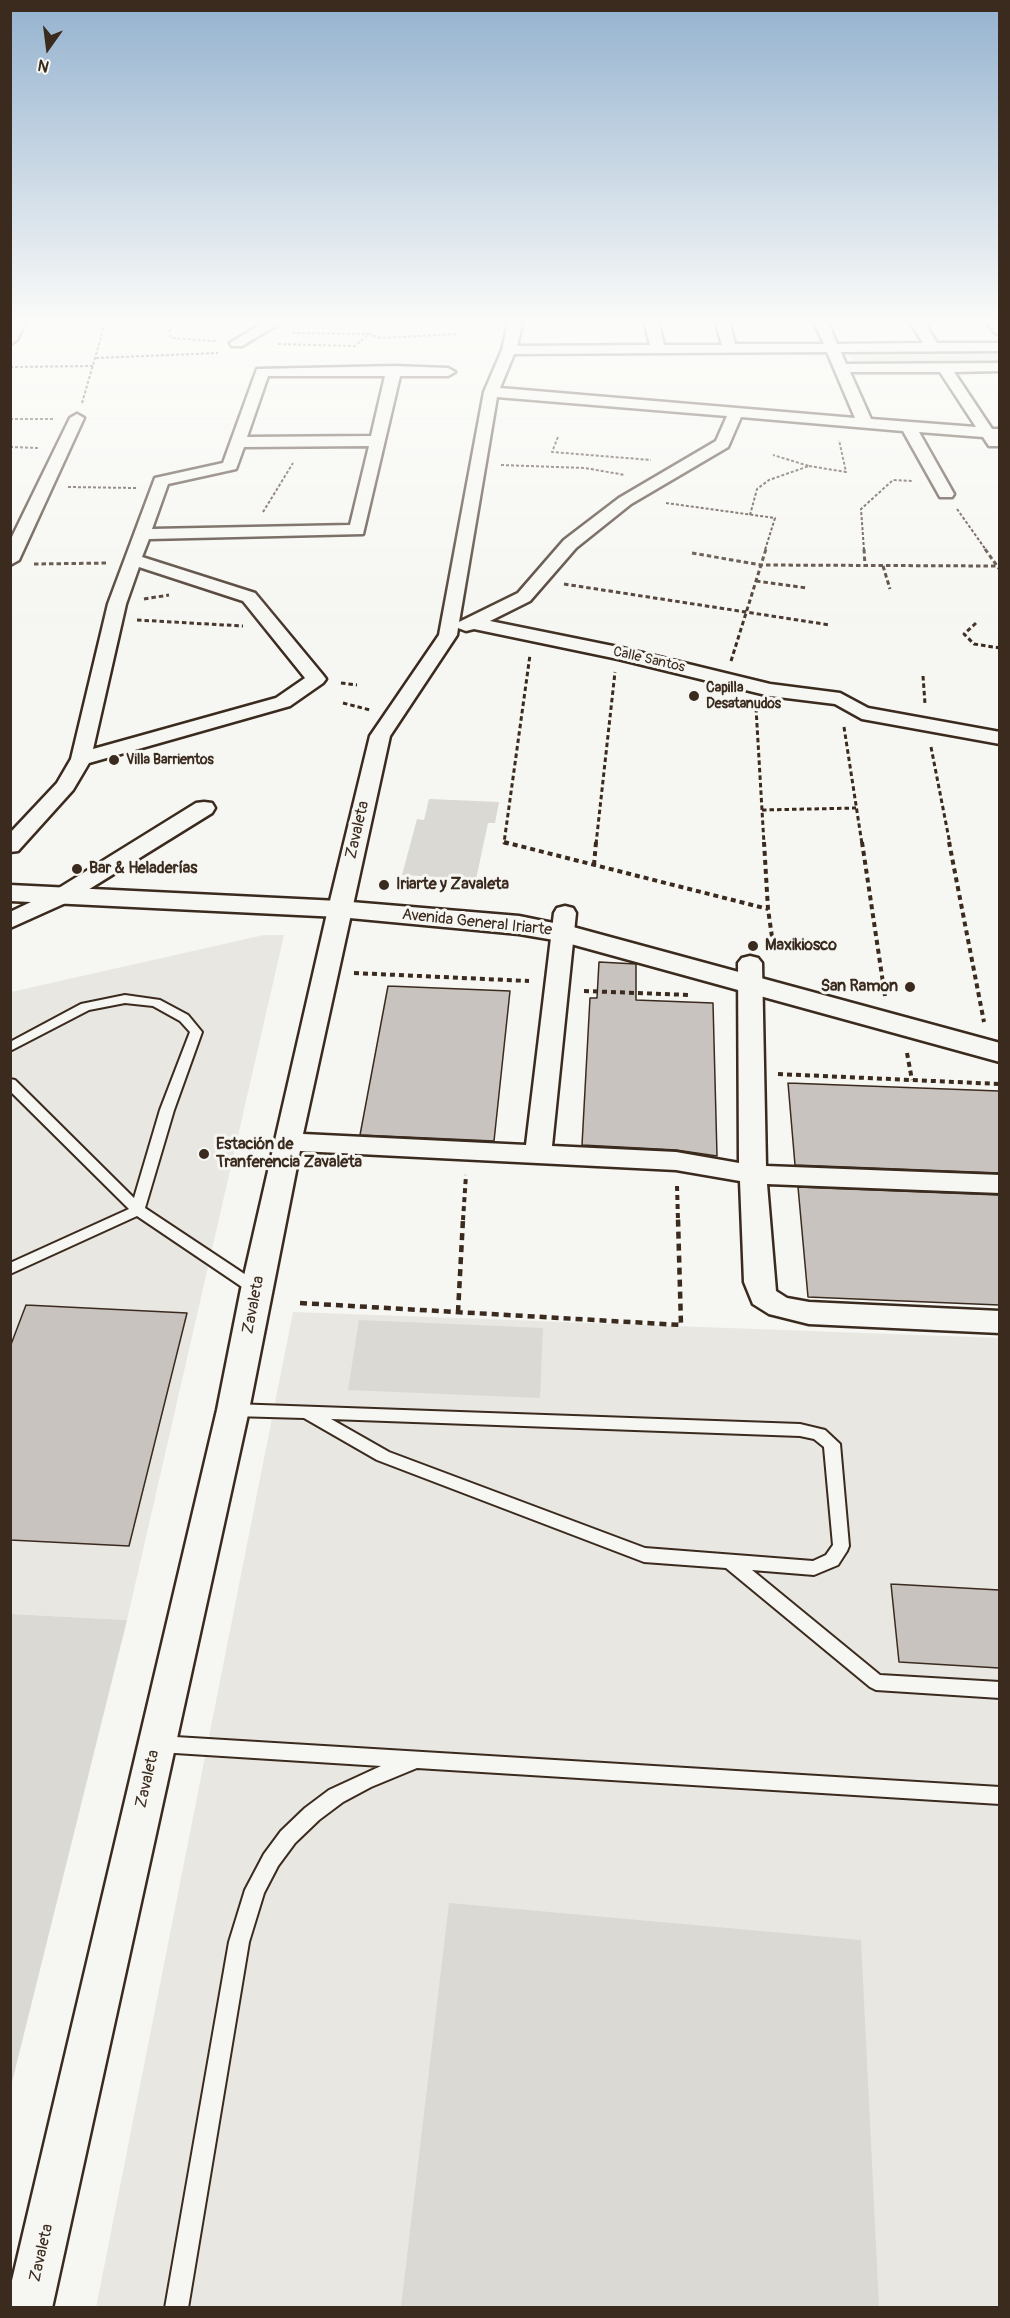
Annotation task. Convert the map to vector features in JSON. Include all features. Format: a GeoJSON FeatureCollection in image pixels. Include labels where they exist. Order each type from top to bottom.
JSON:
{"type":"FeatureCollection","features":[{"type":"Feature","properties":{"kind":"main road","name":"Avenida General Iriarte"},"geometry":{"type":"LineString","coordinates":[[10,884],[69,891]]}},
{"type":"Feature","properties":{"kind":"main road","name":"Avenida General Iriarte"},"geometry":{"type":"LineString","coordinates":[[10,893],[69,891],[341,901],[453,918],[564,923],[750,974],[999,1053]]}},
{"type":"Feature","properties":{"kind":"main road","name":"Avenida General Iriarte"},"geometry":{"type":"LineString","coordinates":[[750,974],[778,970],[992,1028]]}},
{"type":"Feature","properties":{"kind":"street"},"geometry":{"type":"LineString","coordinates":[[10,560],[72,428]]}},
{"type":"Feature","properties":{"kind":"street"},"geometry":{"type":"LineString","coordinates":[[10,846],[66,786],[81,759],[114,618],[161,482],[230,466],[242,428]]}},
{"type":"Feature","properties":{"kind":"street"},"geometry":{"type":"LineString","coordinates":[[142,534],[357,530],[380,428]]}},
{"type":"Feature","properties":{"kind":"street","name":"Zavaleta"},"geometry":{"type":"LineString","coordinates":[[29,2307],[233,1410],[256,1289],[325,972],[380,736],[448,635],[484,428]]}},
{"type":"Feature","properties":{"kind":"street"},"geometry":{"type":"LineString","coordinates":[[448,635],[524,597],[570,544],[629,498],[723,444],[729,428]]}},
{"type":"Feature","properties":{"kind":"street"},"geometry":{"type":"LineString","coordinates":[[910,428],[942,488]]}},
{"type":"Feature","properties":{"kind":"street"},"geometry":{"type":"LineString","coordinates":[[923,428],[993,434],[999,452]]}},
{"type":"Feature","properties":{"kind":"street"},"geometry":{"type":"LineString","coordinates":[[237,442],[377,441]]}},
{"type":"Feature","properties":{"kind":"street"},"geometry":{"type":"LineString","coordinates":[[81,759],[283,702],[316,679],[249,597],[133,561]]}},
{"type":"Feature","properties":{"kind":"street","name":"Calle Santos"},"geometry":{"type":"LineString","coordinates":[[472,623],[618,653],[754,686],[840,699],[862,713],[999,738]]}},
{"type":"Feature","properties":{"kind":"street"},"geometry":{"type":"LineString","coordinates":[[10,921],[69,891],[204,808]]}},
{"type":"Feature","properties":{"kind":"street"},"geometry":{"type":"LineString","coordinates":[[538,1154],[564,923]]}},
{"type":"Feature","properties":{"kind":"street"},"geometry":{"type":"LineString","coordinates":[[750,974],[753,1174],[759,1282],[763,1297],[790,1311],[999,1322]]}},
{"type":"Feature","properties":{"kind":"street"},"geometry":{"type":"LineString","coordinates":[[289,1142],[676,1161],[753,1174],[999,1184]]}},
{"type":"Feature","properties":{"kind":"lane"},"geometry":{"type":"LineString","coordinates":[[10,1047],[85,1007],[124,999],[156,1003],[184,1018],[196,1032],[167,1110],[138,1210],[10,1269]]}},
{"type":"Feature","properties":{"kind":"lane"},"geometry":{"type":"LineString","coordinates":[[10,1083],[138,1210],[256,1289]]}},
{"type":"Feature","properties":{"kind":"lane"},"geometry":{"type":"LineString","coordinates":[[233,1410],[800,1430],[819,1434],[832,1444],[841,1546],[832,1560],[814,1568],[644,1555],[383,1456],[307,1413]]}},
{"type":"Feature","properties":{"kind":"lane"},"geometry":{"type":"LineString","coordinates":[[729,1561],[876,1682],[999,1690]]}},
{"type":"Feature","properties":{"kind":"lane"},"geometry":{"type":"LineString","coordinates":[[156,1744],[999,1796]]}},
{"type":"Feature","properties":{"kind":"lane"},"geometry":{"type":"LineString","coordinates":[[176,2307],[239,1942],[244,1919],[255,1890],[271,1860],[288,1837],[312,1814],[336,1796],[364,1781],[417,1761]]}},
{"type":"Feature","properties":{"kind":"path"},"geometry":{"type":"LineString","coordinates":[[773,455],[809,466],[846,472],[837,428]]}},
{"type":"Feature","properties":{"kind":"path"},"geometry":{"type":"LineString","coordinates":[[558,436],[552,452],[687,465]]}},
{"type":"Feature","properties":{"kind":"path"},"geometry":{"type":"LineString","coordinates":[[251,532],[306,441]]}},
{"type":"Feature","properties":{"kind":"path"},"geometry":{"type":"LineString","coordinates":[[478,464],[585,468],[658,482]]}},
{"type":"Feature","properties":{"kind":"path"},"geometry":{"type":"LineString","coordinates":[[750,514],[757,489],[769,480],[809,466]]}},
{"type":"Feature","properties":{"kind":"path"},"geometry":{"type":"LineString","coordinates":[[865,566],[861,508],[893,480],[942,488],[999,570]]}},
{"type":"Feature","properties":{"kind":"path"},"geometry":{"type":"LineString","coordinates":[[44,487],[158,489]]}},
{"type":"Feature","properties":{"kind":"path"},"geometry":{"type":"LineString","coordinates":[[629,498],[775,518],[725,679]]}},
{"type":"Feature","properties":{"kind":"path"},"geometry":{"type":"LineString","coordinates":[[692,553],[761,565],[997,566]]}},
{"type":"Feature","properties":{"kind":"path"},"geometry":{"type":"LineString","coordinates":[[31,564],[133,561]]}},
{"type":"Feature","properties":{"kind":"path"},"geometry":{"type":"LineString","coordinates":[[883,566],[890,589]]}},
{"type":"Feature","properties":{"kind":"path"},"geometry":{"type":"LineString","coordinates":[[539,580],[830,625]]}},
{"type":"Feature","properties":{"kind":"path"},"geometry":{"type":"LineString","coordinates":[[756,581],[807,588]]}},
{"type":"Feature","properties":{"kind":"path"},"geometry":{"type":"LineString","coordinates":[[114,618],[274,628]]}},
{"type":"Feature","properties":{"kind":"path"},"geometry":{"type":"LineString","coordinates":[[976,623],[964,634],[974,644],[999,648]]}},
{"type":"Feature","properties":{"kind":"path"},"geometry":{"type":"LineString","coordinates":[[532,635],[504,843],[768,909]]}},
{"type":"Feature","properties":{"kind":"path"},"geometry":{"type":"LineString","coordinates":[[594,866],[618,653]]}},
{"type":"Feature","properties":{"kind":"path"},"geometry":{"type":"LineString","coordinates":[[754,686],[768,909],[778,970]]}},
{"type":"Feature","properties":{"kind":"path"},"geometry":{"type":"LineString","coordinates":[[840,699],[886,999]]}},
{"type":"Feature","properties":{"kind":"path"},"geometry":{"type":"LineString","coordinates":[[926,725],[992,1028]]}},
{"type":"Feature","properties":{"kind":"path"},"geometry":{"type":"LineString","coordinates":[[762,810],[856,808]]}},
{"type":"Feature","properties":{"kind":"path"},"geometry":{"type":"LineString","coordinates":[[325,972],[694,995]]}},
{"type":"Feature","properties":{"kind":"path"},"geometry":{"type":"LineString","coordinates":[[752,1073],[999,1084]]}},
{"type":"Feature","properties":{"kind":"path"},"geometry":{"type":"LineString","coordinates":[[458,1312],[468,1151]]}},
{"type":"Feature","properties":{"kind":"path"},"geometry":{"type":"LineString","coordinates":[[300,1303],[681,1325],[676,1161]]}},
{"type":"Feature","properties":{"kind":"shaded area"},"geometry":{"type":"Polygon","coordinates":[[[429,799],[499,802],[495,823],[488,823],[476,879],[402,875],[417,819],[424,820],[429,799]]]}},
{"type":"Feature","properties":{"kind":"shaded area"},"geometry":{"type":"Polygon","coordinates":[[[264,935],[284,935],[127,1620],[11,1614],[11,992],[264,935]]]}},
{"type":"Feature","properties":{"kind":"shaded area"},"geometry":{"type":"Polygon","coordinates":[[[293,1312],[999,1338],[999,2307],[96,2308],[293,1312]]]}},
{"type":"Feature","properties":{"kind":"shaded area"},"geometry":{"type":"Polygon","coordinates":[[[359,1320],[543,1328],[540,1398],[348,1390],[359,1320]]]}},
{"type":"Feature","properties":{"kind":"shaded area"},"geometry":{"type":"Polygon","coordinates":[[[10,1614],[127,1620],[11,2086],[10,1614]]]}},
{"type":"Feature","properties":{"kind":"shaded area"},"geometry":{"type":"Polygon","coordinates":[[[449,1903],[861,1940],[879,2307],[401,2307],[449,1903]]]}},
{"type":"Feature","properties":{"kind":"building"},"geometry":{"type":"Polygon","coordinates":[[[599,962],[636,964],[636,1000],[713,1003],[717,1156],[676,1150],[582,1145],[590,998],[597,998],[599,962]]]}},
{"type":"Feature","properties":{"kind":"building"},"geometry":{"type":"Polygon","coordinates":[[[388,986],[510,991],[494,1141],[360,1135],[388,986]]]}},
{"type":"Feature","properties":{"kind":"building"},"geometry":{"type":"Polygon","coordinates":[[[788,1083],[999,1091],[999,1173],[795,1165],[788,1083]]]}},
{"type":"Feature","properties":{"kind":"building"},"geometry":{"type":"Polygon","coordinates":[[[798,1187],[999,1195],[999,1305],[808,1297],[798,1187]]]}},
{"type":"Feature","properties":{"kind":"building"},"geometry":{"type":"Polygon","coordinates":[[[26,1305],[187,1313],[129,1546],[10,1540],[10,1347],[26,1305]]]}},
{"type":"Feature","properties":{"kind":"building"},"geometry":{"type":"Polygon","coordinates":[[[891,1584],[999,1590],[999,1668],[899,1662],[891,1584]]]}},
{"type":"Feature","properties":{"kind":"place","name":"Capilla Desatanudos"},"geometry":{"type":"Point","coordinates":[694,696]}},
{"type":"Feature","properties":{"kind":"place","name":"Villa Barrientos"},"geometry":{"type":"Point","coordinates":[114,760]}},
{"type":"Feature","properties":{"kind":"place","name":"Bar & Heladerías"},"geometry":{"type":"Point","coordinates":[77,869]}},
{"type":"Feature","properties":{"kind":"place","name":"Iriarte y Zavaleta"},"geometry":{"type":"Point","coordinates":[384,885]}},
{"type":"Feature","properties":{"kind":"place","name":"Maxikiosco"},"geometry":{"type":"Point","coordinates":[753,946]}},
{"type":"Feature","properties":{"kind":"place","name":"San Ramon"},"geometry":{"type":"Point","coordinates":[910,987]}},
{"type":"Feature","properties":{"kind":"place","name":"Estación de Tranferencia Zavaleta"},"geometry":{"type":"Point","coordinates":[204,1154]}}]}
